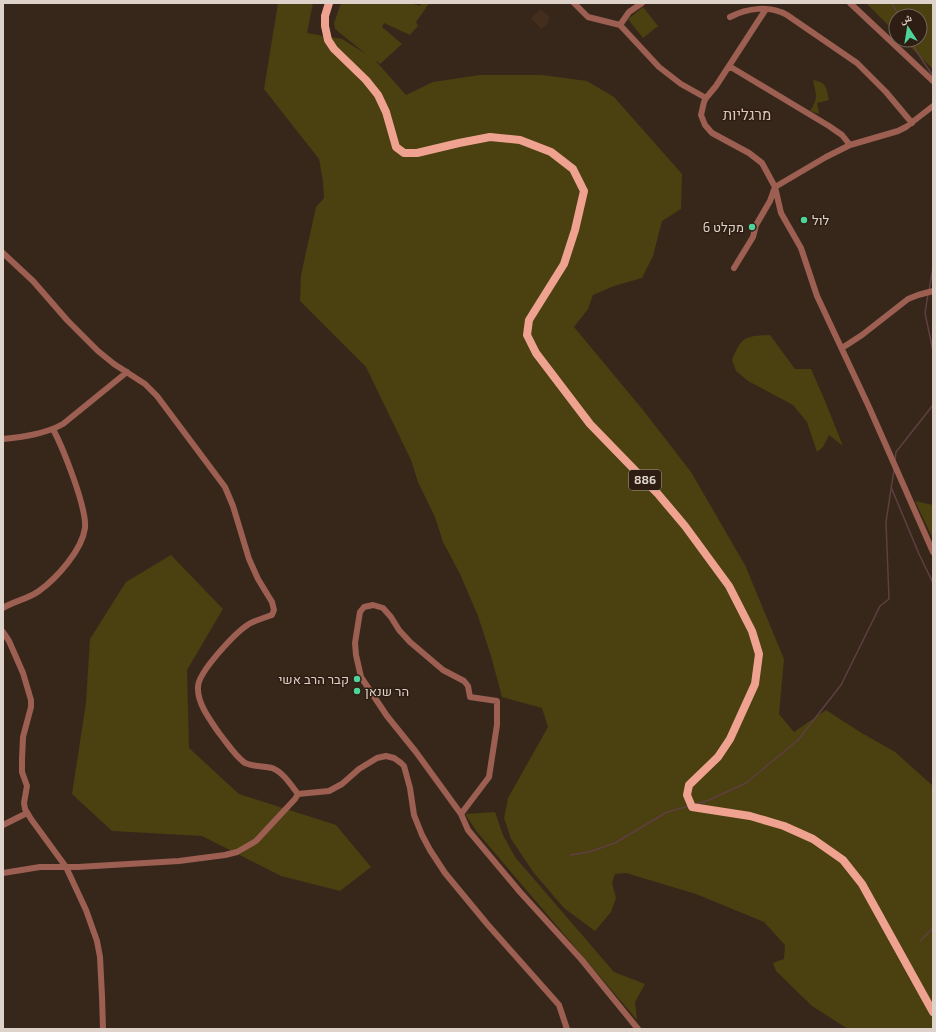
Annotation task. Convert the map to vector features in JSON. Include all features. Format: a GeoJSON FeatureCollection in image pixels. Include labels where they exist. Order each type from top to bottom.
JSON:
{"type":"FeatureCollection","features":[{"type":"Feature","properties":{"kind":"main road","name":"886"},"geometry":{"type":"LineString","coordinates":[[329,3],[325,16],[325,26],[328,40],[372,86],[386,112],[396,147],[404,153],[417,153],[490,137],[520,140],[551,152],[573,169],[584,191],[575,230],[564,264],[529,320],[527,335],[536,353],[590,424],[658,494],[729,586],[752,632],[759,654],[754,684],[730,739],[718,757],[689,785],[686,794],[692,807],[750,816],[784,826],[813,839],[843,860],[862,884],[933,1012]]}},
{"type":"Feature","properties":{"kind":"street"},"geometry":{"type":"LineString","coordinates":[[574,3],[588,17],[620,25],[659,67],[681,84],[706,98]]}},
{"type":"Feature","properties":{"kind":"street"},"geometry":{"type":"LineString","coordinates":[[620,25],[629,12],[642,3]]}},
{"type":"Feature","properties":{"kind":"street"},"geometry":{"type":"LineString","coordinates":[[850,3],[933,81]]}},
{"type":"Feature","properties":{"kind":"street"},"geometry":{"type":"LineString","coordinates":[[766,9],[716,86],[706,98],[701,115],[705,125],[712,133],[750,153],[762,163],[775,187],[781,213],[801,248],[817,296],[870,408],[933,552]]}},
{"type":"Feature","properties":{"kind":"street"},"geometry":{"type":"LineString","coordinates":[[730,17],[739,12],[766,9],[778,10],[787,14],[857,63],[886,92],[912,123]]}},
{"type":"Feature","properties":{"kind":"street"},"geometry":{"type":"LineString","coordinates":[[729,66],[829,126],[842,136],[850,145]]}},
{"type":"Feature","properties":{"kind":"street"},"geometry":{"type":"LineString","coordinates":[[734,268],[754,237],[756,225],[770,201],[775,187],[829,155],[850,145],[898,131],[912,123],[933,106]]}},
{"type":"Feature","properties":{"kind":"street"},"geometry":{"type":"LineString","coordinates":[[3,253],[33,281],[67,320],[98,351],[145,384],[157,396],[225,487],[233,506],[253,569],[274,607],[274,610],[272,615],[250,624],[237,633],[202,674],[198,688],[208,718],[238,757],[252,766],[276,770],[281,773],[298,794]]}},
{"type":"Feature","properties":{"kind":"street"},"geometry":{"type":"LineString","coordinates":[[842,348],[862,335],[908,299],[933,291]]}},
{"type":"Feature","properties":{"kind":"street"},"geometry":{"type":"LineString","coordinates":[[3,439],[53,429],[62,424],[127,372]]}},
{"type":"Feature","properties":{"kind":"street"},"geometry":{"type":"LineString","coordinates":[[3,608],[31,595],[52,580],[67,563],[79,545],[84,531],[84,518],[78,495],[67,462],[53,429]]}},
{"type":"Feature","properties":{"kind":"street"},"geometry":{"type":"LineString","coordinates":[[461,814],[489,777],[497,725],[497,701],[470,697],[468,686],[464,681],[443,670],[410,642],[383,608],[373,605],[364,607],[360,612],[355,643],[361,677],[461,814],[468,830],[520,892],[581,959],[638,1029]]}},
{"type":"Feature","properties":{"kind":"street"},"geometry":{"type":"LineString","coordinates":[[3,632],[24,673],[31,700],[31,707],[23,737],[22,772],[27,786],[24,803],[27,813],[66,867],[86,910],[97,941],[101,975],[103,1029]]}},
{"type":"Feature","properties":{"kind":"street"},"geometry":{"type":"LineString","coordinates":[[298,794],[328,791],[342,784],[359,769],[377,758],[386,756],[401,762],[404,766],[410,788],[414,815],[430,850],[445,873],[488,926],[559,1005],[567,1029]]}},
{"type":"Feature","properties":{"kind":"street"},"geometry":{"type":"LineString","coordinates":[[3,873],[40,867],[180,861],[237,852],[256,842],[298,794]]}},
{"type":"Feature","properties":{"kind":"street"},"geometry":{"type":"LineString","coordinates":[[3,825],[27,813]]}},
{"type":"Feature","properties":{"kind":"shaded area"},"geometry":{"type":"Polygon","coordinates":[[[278,3],[313,3],[307,33],[342,39],[366,54],[335,29],[334,23],[341,3],[410,3],[420,6],[421,3],[431,3],[416,22],[418,26],[410,35],[384,23],[382,27],[402,44],[380,64],[374,59],[406,95],[433,82],[480,75],[542,75],[587,81],[614,97],[682,174],[681,209],[662,221],[653,256],[642,278],[614,286],[593,295],[588,309],[574,327],[643,410],[691,472],[745,565],[784,659],[779,714],[794,732],[826,710],[895,752],[933,786],[933,1029],[848,1029],[812,1006],[776,971],[773,963],[784,959],[785,945],[764,922],[696,894],[626,873],[615,874],[612,883],[616,898],[611,912],[595,931],[564,908],[534,873],[511,839],[504,818],[508,798],[548,727],[542,708],[502,697],[478,616],[460,574],[443,542],[435,517],[418,482],[411,460],[366,367],[300,301],[301,275],[316,207],[324,198],[323,181],[319,159],[264,89],[278,3]]]}},
{"type":"Feature","properties":{"kind":"shaded area"},"geometry":{"type":"Polygon","coordinates":[[[866,3],[933,3],[933,69],[911,48],[928,48],[928,8],[888,8],[888,25],[866,3]]]}},
{"type":"Feature","properties":{"kind":"shaded area"},"geometry":{"type":"Polygon","coordinates":[[[643,7],[658,26],[643,38],[628,19],[643,7]]]}},
{"type":"Feature","properties":{"kind":"shaded area"},"geometry":{"type":"Polygon","coordinates":[[[541,9],[550,18],[547,22],[548,24],[541,29],[531,18],[541,9]]]}},
{"type":"Feature","properties":{"kind":"shaded area"},"geometry":{"type":"Polygon","coordinates":[[[813,80],[825,86],[829,100],[817,103],[819,114],[810,111],[816,99],[813,80]]]}},
{"type":"Feature","properties":{"kind":"shaded area"},"geometry":{"type":"Polygon","coordinates":[[[770,335],[795,369],[811,369],[843,446],[829,435],[823,447],[817,452],[807,422],[793,405],[748,381],[736,371],[732,360],[742,342],[750,337],[770,335]]]}},
{"type":"Feature","properties":{"kind":"shaded area"},"geometry":{"type":"Polygon","coordinates":[[[915,501],[933,505],[933,539],[915,501]]]}},
{"type":"Feature","properties":{"kind":"shaded area"},"geometry":{"type":"Polygon","coordinates":[[[171,555],[223,609],[187,670],[189,748],[239,794],[336,825],[371,867],[340,891],[281,876],[202,836],[112,831],[72,794],[86,703],[90,639],[126,582],[171,555]]]}},
{"type":"Feature","properties":{"kind":"shaded area"},"geometry":{"type":"Polygon","coordinates":[[[495,812],[503,835],[515,857],[614,972],[645,984],[635,1002],[637,1020],[477,832],[465,814],[495,812]]]}},
{"type":"Feature","properties":{"kind":"waterway"},"geometry":{"type":"LineString","coordinates":[[892,3],[895,8]]}},
{"type":"Feature","properties":{"kind":"waterway"},"geometry":{"type":"LineString","coordinates":[[915,48],[933,76]]}},
{"type":"Feature","properties":{"kind":"waterway"},"geometry":{"type":"LineString","coordinates":[[929,291],[933,267]]}},
{"type":"Feature","properties":{"kind":"waterway"},"geometry":{"type":"LineString","coordinates":[[928,294],[925,313],[933,351]]}},
{"type":"Feature","properties":{"kind":"waterway"},"geometry":{"type":"LineString","coordinates":[[895,460],[896,452],[933,405]]}},
{"type":"Feature","properties":{"kind":"waterway"},"geometry":{"type":"LineString","coordinates":[[697,804],[746,783],[798,740],[841,685],[880,606],[889,599],[886,522],[894,470]]}},
{"type":"Feature","properties":{"kind":"waterway"},"geometry":{"type":"LineString","coordinates":[[891,487],[919,554],[933,583]]}},
{"type":"Feature","properties":{"kind":"waterway"},"geometry":{"type":"LineString","coordinates":[[570,855],[589,852],[615,843],[667,812],[689,806]]}},
{"type":"Feature","properties":{"kind":"waterway"},"geometry":{"type":"LineString","coordinates":[[920,941],[933,928]]}},
{"type":"Feature","properties":{"kind":"place","name":"לול"},"geometry":{"type":"Point","coordinates":[804,220]}},
{"type":"Feature","properties":{"kind":"place","name":"מקלט 6"},"geometry":{"type":"Point","coordinates":[752,227]}},
{"type":"Feature","properties":{"kind":"place","name":"קבר הרב אשי"},"geometry":{"type":"Point","coordinates":[357,679]}},
{"type":"Feature","properties":{"kind":"place","name":"הר שנאן"},"geometry":{"type":"Point","coordinates":[357,691]}},
{"type":"Feature","properties":{"kind":"district","name":"מרגליות"},"geometry":{"type":"Point","coordinates":[747,115]}}]}
